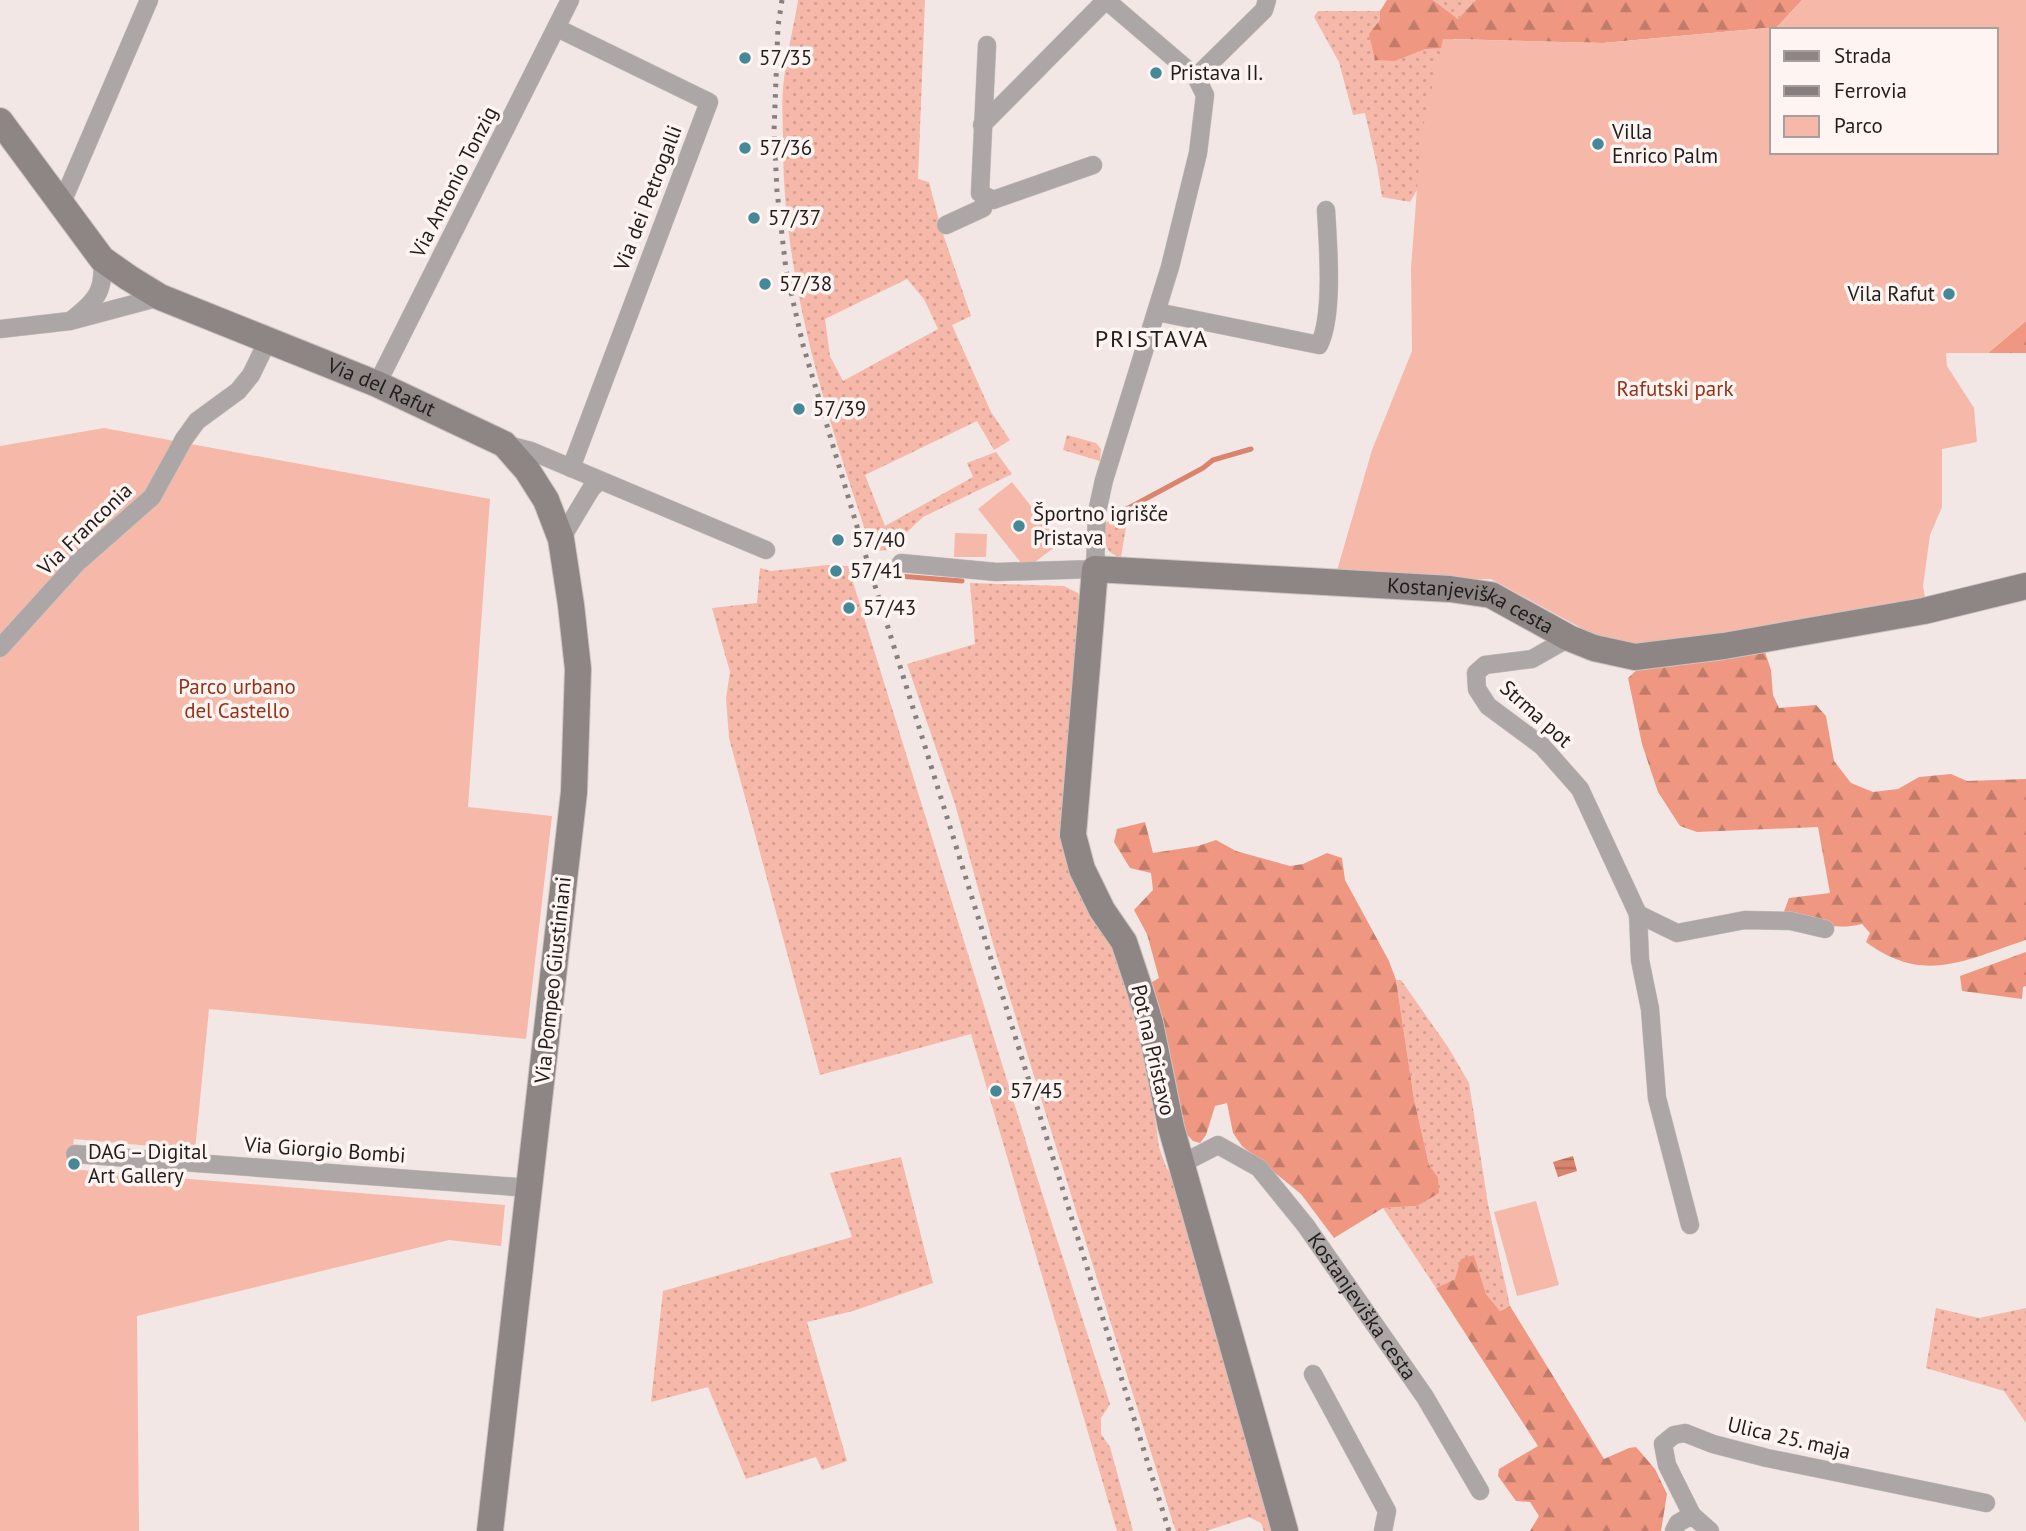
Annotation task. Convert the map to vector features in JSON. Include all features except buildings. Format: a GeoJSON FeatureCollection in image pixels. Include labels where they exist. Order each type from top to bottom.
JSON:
{"type":"FeatureCollection","features":[{"type":"Feature","properties":{"kind":"street"},"geometry":{"type":"LineString","coordinates":[[61,205],[149,0]]}},
{"type":"Feature","properties":{"kind":"street","name":"Via Antonio Tonzig"},"geometry":{"type":"LineString","coordinates":[[377,384],[570,0]]}},
{"type":"Feature","properties":{"kind":"street"},"geometry":{"type":"LineString","coordinates":[[982,125],[1106,0],[1196,77],[1205,95],[1198,153],[1170,267],[1104,480],[1097,512],[1095,569]]}},
{"type":"Feature","properties":{"kind":"street"},"geometry":{"type":"LineString","coordinates":[[1196,77],[1264,10],[1267,0]]}},
{"type":"Feature","properties":{"kind":"street","name":"Via dei Petrogalli"},"geometry":{"type":"LineString","coordinates":[[557,28],[709,102],[571,468]]}},
{"type":"Feature","properties":{"kind":"street"},"geometry":{"type":"LineString","coordinates":[[987,45],[979,193],[993,200],[1010,196],[1093,165]]}},
{"type":"Feature","properties":{"kind":"street","name":"Via del Rafut"},"geometry":{"type":"LineString","coordinates":[[0,121],[102,259],[160,297],[377,384],[505,444],[531,451],[766,550]]}},
{"type":"Feature","properties":{"kind":"street"},"geometry":{"type":"LineString","coordinates":[[947,226],[983,208],[985,196]]}},
{"type":"Feature","properties":{"kind":"street"},"geometry":{"type":"LineString","coordinates":[[1157,312],[1319,345],[1324,335],[1329,273],[1326,210]]}},
{"type":"Feature","properties":{"kind":"street"},"geometry":{"type":"LineString","coordinates":[[70,321],[89,307],[101,290],[104,278],[102,259]]}},
{"type":"Feature","properties":{"kind":"street"},"geometry":{"type":"LineString","coordinates":[[0,329],[70,321],[160,297]]}},
{"type":"Feature","properties":{"kind":"street","name":"Via Franconia"},"geometry":{"type":"LineString","coordinates":[[0,648],[77,563],[152,497],[197,421],[238,391],[251,375],[268,340]]}},
{"type":"Feature","properties":{"kind":"street","name":"Via Pompeo Giustiniani"},"geometry":{"type":"LineString","coordinates":[[490,1531],[574,792],[578,669],[561,539],[546,500],[527,470],[505,444]]}},
{"type":"Feature","properties":{"kind":"street"},"geometry":{"type":"LineString","coordinates":[[561,539],[591,489],[599,481]]}},
{"type":"Feature","properties":{"kind":"street","name":"Kostanjeviška cesta"},"geometry":{"type":"LineString","coordinates":[[901,563],[996,572],[1095,569],[1450,589],[1491,595],[1569,638],[1594,648],[1635,657],[1724,646],[1924,611],[2026,586]]}},
{"type":"Feature","properties":{"kind":"street","name":"Pot na Pristavo"},"geometry":{"type":"LineString","coordinates":[[1095,569],[1073,835],[1082,869],[1102,910],[1124,942],[1140,990],[1150,1023],[1171,1127],[1285,1531]]}},
{"type":"Feature","properties":{"kind":"street","name":"Strma pot"},"geometry":{"type":"LineString","coordinates":[[1569,638],[1532,659],[1485,665],[1476,673],[1477,688],[1488,706],[1542,746],[1580,789],[1638,914],[1640,960],[1650,1009],[1657,1098],[1690,1225]]}},
{"type":"Feature","properties":{"kind":"street"},"geometry":{"type":"LineString","coordinates":[[1638,914],[1677,933],[1745,920],[1791,921],[1825,929]]}},
{"type":"Feature","properties":{"kind":"street","name":"Kostanjeviška cesta"},"geometry":{"type":"LineString","coordinates":[[1183,1163],[1218,1146],[1259,1168],[1306,1226],[1424,1397],[1479,1491]]}},
{"type":"Feature","properties":{"kind":"street","name":"Via Giorgio Bombi"},"geometry":{"type":"LineString","coordinates":[[75,1154],[530,1188]]}},
{"type":"Feature","properties":{"kind":"street"},"geometry":{"type":"LineString","coordinates":[[1313,1374],[1387,1511],[1383,1531]]}},
{"type":"Feature","properties":{"kind":"street","name":"Ulica 25. maja"},"geometry":{"type":"LineString","coordinates":[[1710,1531],[1692,1515],[1667,1465],[1663,1444],[1674,1435],[1685,1433],[1713,1444],[1767,1458],[1986,1503]]}},
{"type":"Feature","properties":{"kind":"street"},"geometry":{"type":"LineString","coordinates":[[1674,1531],[1678,1523],[1692,1515]]}},
{"type":"Feature","properties":{"kind":"green space"},"geometry":{"type":"Polygon","coordinates":[[[798,0],[925,0],[918,179],[929,182],[941,228],[971,316],[952,325],[991,412],[1010,440],[994,450],[977,421],[865,475],[885,526],[973,477],[967,463],[996,452],[1012,474],[923,517],[888,550],[872,551],[811,350],[791,248],[785,195],[782,103],[785,69],[798,0]],[[907,279],[825,319],[830,356],[843,381],[938,329],[924,299],[907,279]]]}},
{"type":"Feature","properties":{"kind":"green space"},"geometry":{"type":"Polygon","coordinates":[[[1387,0],[1433,0],[1458,19],[1476,0],[1802,0],[1777,27],[1603,43],[1453,39],[1455,48],[1426,49],[1395,61],[1375,60],[1369,34],[1380,20],[1380,11],[1387,0]]]}},
{"type":"Feature","properties":{"kind":"green space"},"geometry":{"type":"Polygon","coordinates":[[[1433,0],[1476,0],[1458,19],[1433,0]]]}},
{"type":"Feature","properties":{"kind":"green space","name":"Rafutski park"},"geometry":{"type":"Polygon","coordinates":[[[1802,0],[2026,0],[2026,321],[1988,353],[1946,353],[1947,366],[1974,408],[1977,442],[1942,449],[1942,507],[1930,535],[1923,586],[1926,603],[1635,657],[1491,579],[1334,581],[1372,450],[1412,351],[1411,268],[1421,136],[1443,39],[1603,43],[1777,27],[1802,0]]]}},
{"type":"Feature","properties":{"kind":"green space"},"geometry":{"type":"Polygon","coordinates":[[[1318,11],[1380,11],[1380,20],[1395,61],[1426,49],[1455,48],[1424,178],[1410,202],[1382,197],[1365,113],[1353,115],[1339,62],[1314,17],[1318,11]]]}},
{"type":"Feature","properties":{"kind":"green space"},"geometry":{"type":"Polygon","coordinates":[[[2026,321],[2026,353],[1988,353],[2026,321]]]}},
{"type":"Feature","properties":{"kind":"green space","name":"Parco urbano del Castello"},"geometry":{"type":"Polygon","coordinates":[[[104,428],[490,499],[468,807],[552,816],[526,1039],[209,1009],[195,1150],[74,1139],[69,1169],[505,1205],[501,1246],[449,1240],[137,1316],[139,1531],[0,1531],[0,446],[104,428]]]}},
{"type":"Feature","properties":{"kind":"green space"},"geometry":{"type":"Polygon","coordinates":[[[1067,435],[1096,443],[1101,449],[1100,461],[1063,450],[1067,435]]]}},
{"type":"Feature","properties":{"kind":"green space","name":"Športno igrišče Pristava"},"geometry":{"type":"Polygon","coordinates":[[[1012,482],[1060,543],[1026,569],[978,509],[1012,482]]]}},
{"type":"Feature","properties":{"kind":"green space"},"geometry":{"type":"Polygon","coordinates":[[[1129,509],[1121,557],[1108,549],[1105,540],[1106,523],[1129,509]]]}},
{"type":"Feature","properties":{"kind":"green space"},"geometry":{"type":"Polygon","coordinates":[[[955,533],[987,534],[986,557],[954,557],[955,533]]]}},
{"type":"Feature","properties":{"kind":"green space"},"geometry":{"type":"Polygon","coordinates":[[[828,565],[848,566],[1110,1404],[1101,1418],[1101,1434],[1110,1447],[1133,1531],[1117,1531],[971,1034],[820,1075],[729,738],[726,698],[730,672],[712,608],[757,603],[760,568],[771,571],[828,565]]]}},
{"type":"Feature","properties":{"kind":"green space"},"geometry":{"type":"Polygon","coordinates":[[[970,583],[1064,586],[1078,593],[1081,601],[1065,784],[1127,976],[1149,1074],[1159,1147],[1166,1167],[1175,1181],[1274,1531],[1264,1531],[1261,1523],[1249,1517],[1206,1531],[1176,1531],[1173,1523],[994,947],[955,804],[907,664],[975,644],[970,583]]]}},
{"type":"Feature","properties":{"kind":"green space"},"geometry":{"type":"Polygon","coordinates":[[[1764,649],[1771,670],[1773,695],[1779,708],[1816,705],[1826,716],[1834,761],[1851,783],[1873,792],[1898,789],[1919,777],[1951,774],[1967,781],[2026,779],[2026,940],[1945,965],[1907,963],[1866,942],[1870,933],[1862,924],[1832,926],[1782,917],[1789,898],[1830,893],[1818,827],[1697,832],[1680,826],[1658,792],[1642,744],[1628,678],[1639,668],[1764,649]]]}},
{"type":"Feature","properties":{"kind":"green space"},"geometry":{"type":"Polygon","coordinates":[[[1145,822],[1153,853],[1198,846],[1216,840],[1236,851],[1290,866],[1303,864],[1327,853],[1342,858],[1345,880],[1389,961],[1396,980],[1414,1099],[1429,1165],[1438,1177],[1439,1193],[1417,1206],[1383,1208],[1334,1238],[1301,1194],[1242,1146],[1233,1133],[1227,1103],[1215,1106],[1206,1135],[1200,1143],[1193,1141],[1181,1128],[1147,985],[1159,978],[1147,934],[1134,910],[1153,890],[1151,873],[1130,868],[1114,842],[1117,829],[1145,822]]]}},
{"type":"Feature","properties":{"kind":"green space"},"geometry":{"type":"Polygon","coordinates":[[[2026,952],[2026,986],[2023,987],[2022,999],[1962,991],[1960,976],[2026,952]]]}},
{"type":"Feature","properties":{"kind":"green space"},"geometry":{"type":"Polygon","coordinates":[[[1396,980],[1401,980],[1448,1047],[1469,1083],[1488,1204],[1510,1306],[1500,1311],[1486,1294],[1474,1255],[1455,1279],[1436,1288],[1383,1208],[1417,1206],[1438,1177],[1429,1165],[1414,1099],[1396,980]]]}},
{"type":"Feature","properties":{"kind":"green space"},"geometry":{"type":"Polygon","coordinates":[[[901,1157],[933,1283],[853,1311],[807,1322],[847,1461],[822,1470],[816,1457],[746,1479],[708,1387],[651,1402],[663,1291],[852,1237],[830,1173],[901,1157]]]}},
{"type":"Feature","properties":{"kind":"green space"},"geometry":{"type":"Polygon","coordinates":[[[1536,1201],[1559,1285],[1517,1296],[1494,1212],[1536,1201]]]}},
{"type":"Feature","properties":{"kind":"green space"},"geometry":{"type":"Polygon","coordinates":[[[1474,1255],[1486,1294],[1500,1311],[1510,1306],[1604,1459],[1636,1447],[1655,1469],[1667,1494],[1661,1531],[1530,1531],[1539,1516],[1530,1502],[1516,1501],[1498,1476],[1499,1469],[1538,1446],[1436,1288],[1455,1279],[1461,1259],[1474,1255]]]}},
{"type":"Feature","properties":{"kind":"green space"},"geometry":{"type":"Polygon","coordinates":[[[1936,1308],[1979,1318],[2026,1308],[2026,1423],[2004,1391],[1926,1368],[1936,1308]]]}},
{"type":"Feature","properties":{"kind":"shaded area"},"geometry":{"type":"Polygon","coordinates":[[[1573,1156],[1577,1171],[1558,1177],[1553,1162],[1573,1156]]]}},
{"type":"Feature","properties":{"kind":"waterway"},"geometry":{"type":"LineString","coordinates":[[1123,511],[1213,460],[1251,449]]}},
{"type":"Feature","properties":{"kind":"waterway"},"geometry":{"type":"LineString","coordinates":[[886,575],[962,581]]}},
{"type":"Feature","properties":{"kind":"railway"},"geometry":{"type":"LineString","coordinates":[[782,0],[778,26],[774,132],[777,191],[786,270],[803,345],[867,560],[1169,1531]]}},
{"type":"Feature","properties":{"kind":"place","name":"57/35"},"geometry":{"type":"Point","coordinates":[745,58]}},
{"type":"Feature","properties":{"kind":"place","name":"Pristava II."},"geometry":{"type":"Point","coordinates":[1156,73]}},
{"type":"Feature","properties":{"kind":"place","name":"Villa Enrico Palm"},"geometry":{"type":"Point","coordinates":[1598,144]}},
{"type":"Feature","properties":{"kind":"place","name":"57/36"},"geometry":{"type":"Point","coordinates":[745,148]}},
{"type":"Feature","properties":{"kind":"place","name":"57/37"},"geometry":{"type":"Point","coordinates":[754,218]}},
{"type":"Feature","properties":{"kind":"place","name":"57/38"},"geometry":{"type":"Point","coordinates":[765,284]}},
{"type":"Feature","properties":{"kind":"place","name":"Vila Rafut"},"geometry":{"type":"Point","coordinates":[1949,294]}},
{"type":"Feature","properties":{"kind":"place","name":"57/39"},"geometry":{"type":"Point","coordinates":[799,409]}},
{"type":"Feature","properties":{"kind":"place","name":"Športno igrišče Pristava"},"geometry":{"type":"Point","coordinates":[1019,526]}},
{"type":"Feature","properties":{"kind":"place","name":"57/40"},"geometry":{"type":"Point","coordinates":[838,540]}},
{"type":"Feature","properties":{"kind":"place","name":"57/41"},"geometry":{"type":"Point","coordinates":[836,571]}},
{"type":"Feature","properties":{"kind":"place","name":"57/43"},"geometry":{"type":"Point","coordinates":[849,608]}},
{"type":"Feature","properties":{"kind":"place","name":"57/45"},"geometry":{"type":"Point","coordinates":[996,1091]}},
{"type":"Feature","properties":{"kind":"place","name":"DAG – Digital Art Gallery"},"geometry":{"type":"Point","coordinates":[74,1164]}},
{"type":"Feature","properties":{"kind":"district","name":"PRISTAVA"},"geometry":{"type":"Point","coordinates":[1152,339]}}]}
